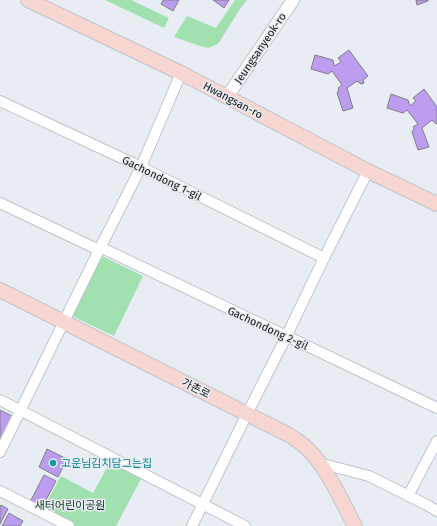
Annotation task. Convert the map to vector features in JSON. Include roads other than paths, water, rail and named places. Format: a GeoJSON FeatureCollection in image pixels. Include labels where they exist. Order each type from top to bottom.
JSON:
{"type":"FeatureCollection","features":[{"type":"Feature","properties":{"kind":"main road","name":"Hwangsan-ro"},"geometry":{"type":"LineString","coordinates":[[28,0],[181,73],[368,171],[437,204]]}},
{"type":"Feature","properties":{"kind":"main road","name":"가촌로"},"geometry":{"type":"LineString","coordinates":[[0,290],[289,435],[303,444],[326,473],[355,526]]}},
{"type":"Feature","properties":{"kind":"street","name":"Jeungsanyeok-ro"},"geometry":{"type":"LineString","coordinates":[[227,97],[293,0]]}},
{"type":"Feature","properties":{"kind":"street"},"geometry":{"type":"LineString","coordinates":[[0,452],[99,249],[141,167],[181,73]]}},
{"type":"Feature","properties":{"kind":"street","name":"Gachondong 1-gil"},"geometry":{"type":"LineString","coordinates":[[0,100],[141,167],[324,258]]}},
{"type":"Feature","properties":{"kind":"street"},"geometry":{"type":"LineString","coordinates":[[192,526],[368,171]]}},
{"type":"Feature","properties":{"kind":"street","name":"Gachondong 2-gil"},"geometry":{"type":"LineString","coordinates":[[0,203],[437,408]]}},
{"type":"Feature","properties":{"kind":"street"},"geometry":{"type":"LineString","coordinates":[[0,400],[245,526]]}},
{"type":"Feature","properties":{"kind":"street"},"geometry":{"type":"LineString","coordinates":[[408,496],[437,441]]}},
{"type":"Feature","properties":{"kind":"street"},"geometry":{"type":"LineString","coordinates":[[319,463],[369,476],[437,511]]}},
{"type":"Feature","properties":{"kind":"street"},"geometry":{"type":"LineString","coordinates":[[0,491],[69,526]]}},
{"type":"Feature","properties":{"kind":"place","name":"고운님김치담그는집"},"geometry":{"type":"Point","coordinates":[53,463]}},
{"type":"Feature","properties":{"kind":"park label","name":"새터어린이공원"},"geometry":{"type":"Point","coordinates":[70,505]}}]}
